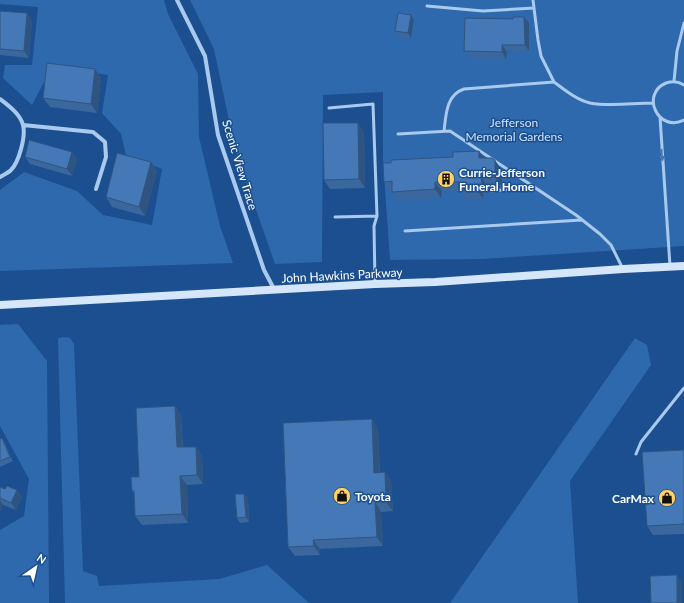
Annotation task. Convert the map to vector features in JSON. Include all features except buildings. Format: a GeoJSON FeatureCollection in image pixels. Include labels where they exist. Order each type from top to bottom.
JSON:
{"type":"FeatureCollection","features":[{"type":"Feature","properties":{"kind":"main road","name":"John Hawkins Parkway"},"geometry":{"type":"LineString","coordinates":[[0,305],[435,282],[684,266]]}},
{"type":"Feature","properties":{"kind":"street","name":"Scenic View Trace"},"geometry":{"type":"LineString","coordinates":[[177,0],[205,56],[218,135],[264,270],[274,290]]}},
{"type":"Feature","properties":{"kind":"street"},"geometry":{"type":"LineString","coordinates":[[0,99],[13,110],[23,125],[20,155],[11,170],[0,177]]}},
{"type":"Feature","properties":{"kind":"street"},"geometry":{"type":"LineString","coordinates":[[23,125],[93,132],[105,142],[106,157],[96,189]]}},
{"type":"Feature","properties":{"kind":"lane"},"geometry":{"type":"LineString","coordinates":[[534,0],[541,56],[554,82],[571,94],[589,103],[653,103]]}},
{"type":"Feature","properties":{"kind":"lane"},"geometry":{"type":"LineString","coordinates":[[428,6],[483,11],[534,8]]}},
{"type":"Feature","properties":{"kind":"lane"},"geometry":{"type":"LineString","coordinates":[[674,81],[677,51],[684,23]]}},
{"type":"Feature","properties":{"kind":"lane"},"geometry":{"type":"LineString","coordinates":[[670,267],[660,117],[653,103],[657,90],[662,85],[674,81],[684,84]]}},
{"type":"Feature","properties":{"kind":"lane"},"geometry":{"type":"LineString","coordinates":[[444,131],[449,103],[452,96],[458,91],[464,89],[554,82]]}},
{"type":"Feature","properties":{"kind":"lane"},"geometry":{"type":"LineString","coordinates":[[329,108],[373,104],[377,216],[374,226],[375,284]]}},
{"type":"Feature","properties":{"kind":"lane"},"geometry":{"type":"LineString","coordinates":[[660,117],[670,122],[684,120]]}},
{"type":"Feature","properties":{"kind":"lane"},"geometry":{"type":"LineString","coordinates":[[398,134],[450,131],[582,220],[600,234],[611,245],[623,269]]}},
{"type":"Feature","properties":{"kind":"lane"},"geometry":{"type":"LineString","coordinates":[[492,191],[534,188]]}},
{"type":"Feature","properties":{"kind":"lane"},"geometry":{"type":"LineString","coordinates":[[335,216],[377,216]]}},
{"type":"Feature","properties":{"kind":"lane"},"geometry":{"type":"LineString","coordinates":[[405,231],[582,220]]}},
{"type":"Feature","properties":{"kind":"lane"},"geometry":{"type":"LineString","coordinates":[[636,454],[642,442],[684,388]]}},
{"type":"Feature","properties":{"kind":"green space"},"geometry":{"type":"Polygon","coordinates":[[[0,0],[164,0],[168,14],[198,74],[199,137],[220,226],[233,263],[0,271],[0,190],[24,172],[77,191],[103,215],[152,225],[162,169],[126,155],[121,134],[102,113],[108,75],[52,67],[32,105],[3,78],[5,65],[32,65],[38,7],[0,4],[0,0]]]}},
{"type":"Feature","properties":{"kind":"green space","name":"Jefferson Memorial Gardens"},"geometry":{"type":"Polygon","coordinates":[[[190,0],[684,0],[684,246],[482,259],[390,260],[383,160],[383,92],[323,95],[322,262],[275,264],[235,149],[214,49],[190,0]]]}},
{"type":"Feature","properties":{"kind":"green space"},"geometry":{"type":"Polygon","coordinates":[[[18,324],[47,361],[49,603],[0,603],[0,530],[24,516],[29,479],[0,426],[0,325],[18,324]]]}},
{"type":"Feature","properties":{"kind":"green space"},"geometry":{"type":"Polygon","coordinates":[[[58,338],[70,338],[74,344],[83,571],[97,576],[99,586],[219,579],[267,565],[309,603],[65,603],[58,338]]]}},
{"type":"Feature","properties":{"kind":"green space"},"geometry":{"type":"Polygon","coordinates":[[[635,338],[647,345],[651,365],[570,481],[578,603],[450,603],[635,338]]]}},
{"type":"Feature","properties":{"kind":"place","name":"Currie-Jefferson Funeral Home"},"geometry":{"type":"Point","coordinates":[446,179]}},
{"type":"Feature","properties":{"kind":"place","name":"Toyota"},"geometry":{"type":"Point","coordinates":[342,496]}},
{"type":"Feature","properties":{"kind":"place","name":"CarMax"},"geometry":{"type":"Point","coordinates":[667,498]}}]}
